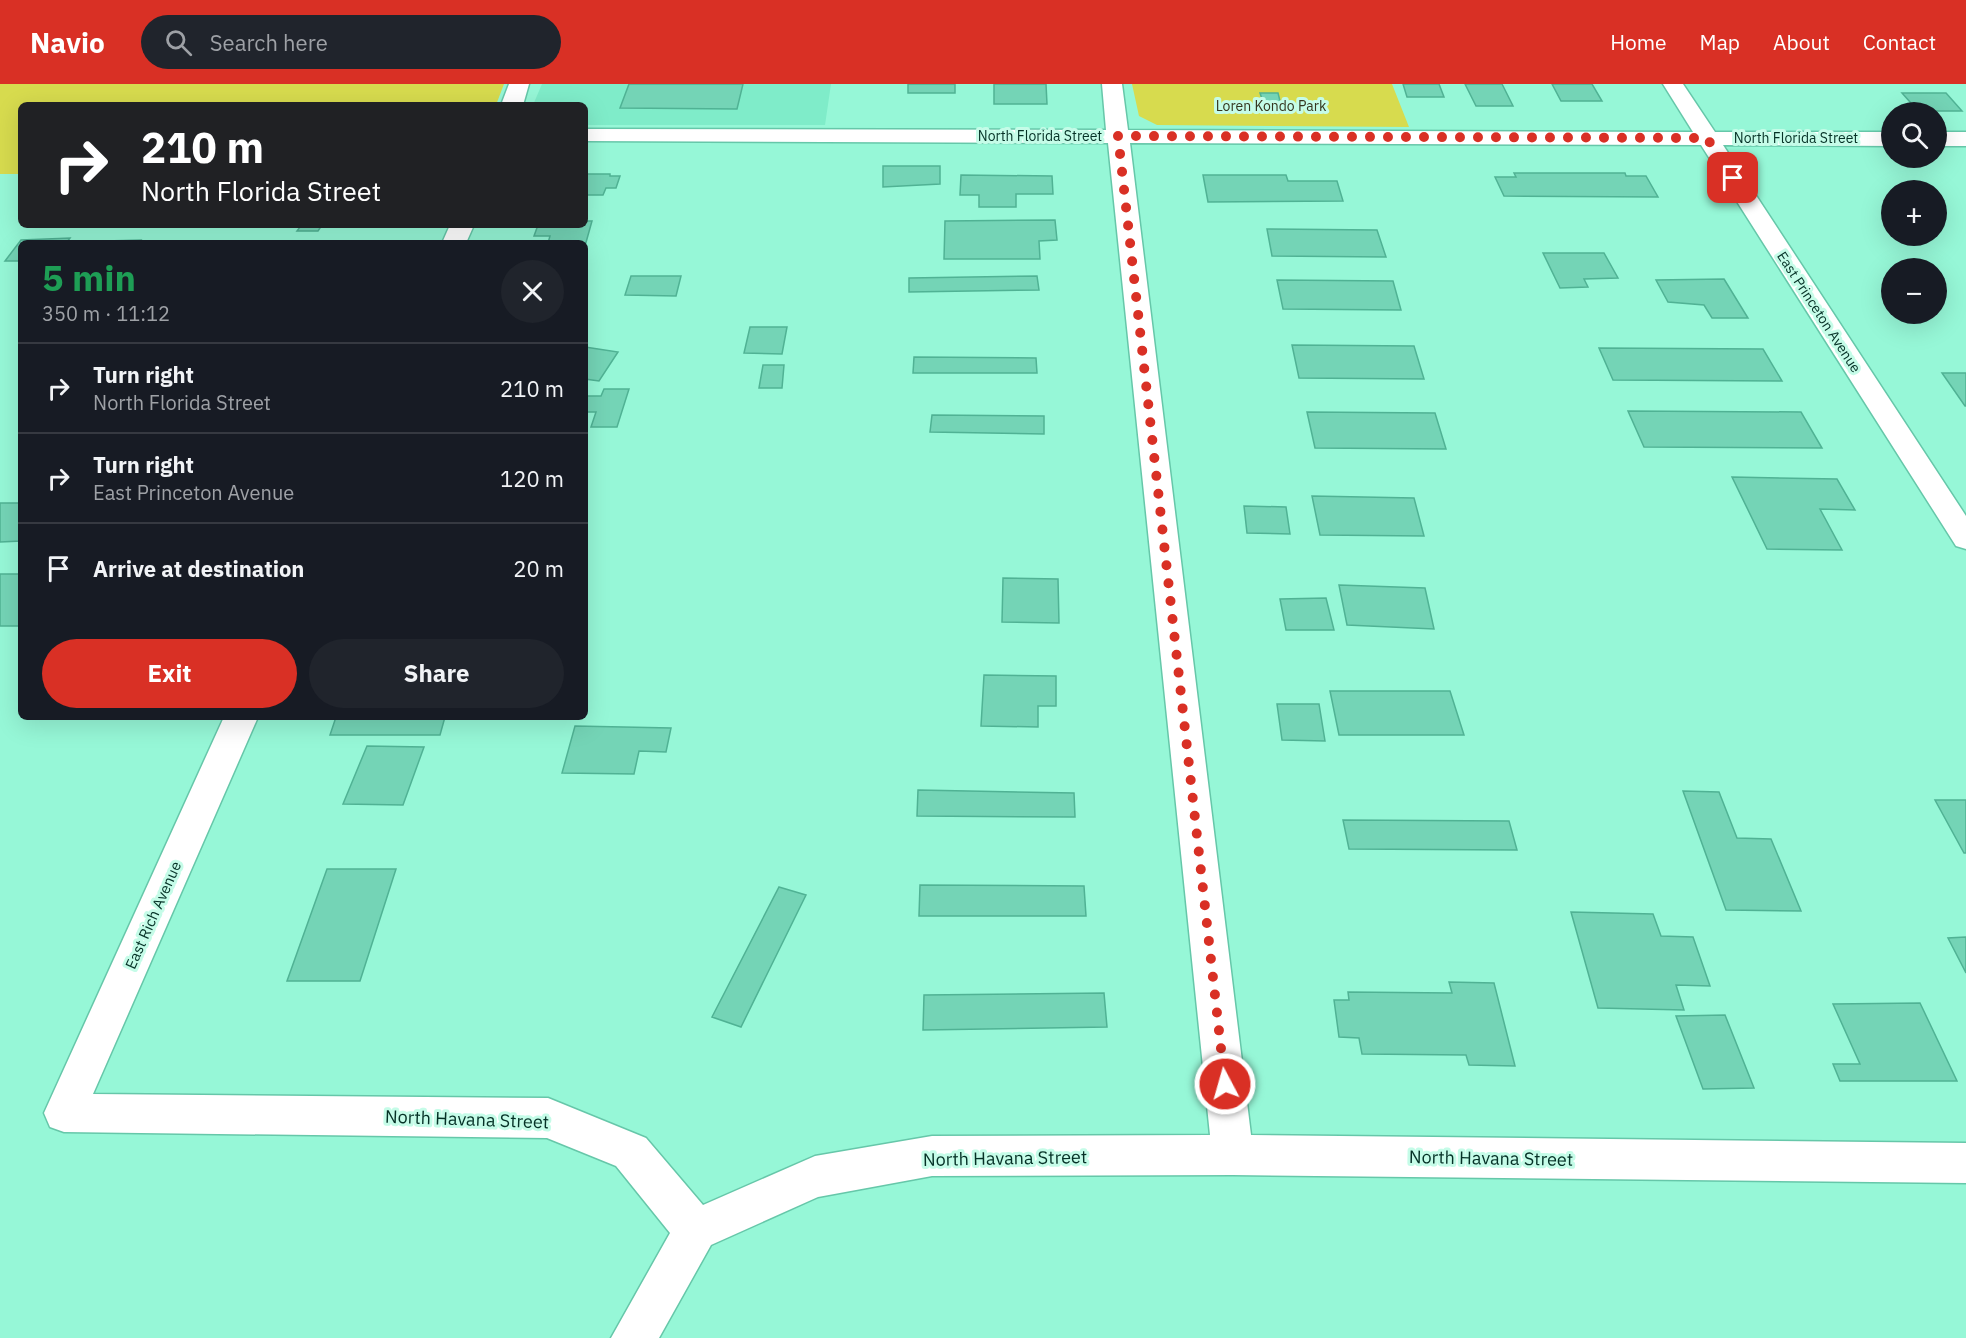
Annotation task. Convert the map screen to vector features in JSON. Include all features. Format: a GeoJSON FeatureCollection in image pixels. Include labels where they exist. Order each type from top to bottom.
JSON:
{"type":"FeatureCollection","features":[{"type":"Feature","properties":{"kind":"street"},"geometry":{"type":"LineString","coordinates":[[513,102],[519,84]]}},
{"type":"Feature","properties":{"kind":"street"},"geometry":{"type":"LineString","coordinates":[[1112,84],[1233,1155]]}},
{"type":"Feature","properties":{"kind":"street","name":"East Princeton Avenue"},"geometry":{"type":"LineString","coordinates":[[1673,84],[1966,539]]}},
{"type":"Feature","properties":{"kind":"street","name":"North Florida Street"},"geometry":{"type":"LineString","coordinates":[[588,135],[1881,139]]}},
{"type":"Feature","properties":{"kind":"street"},"geometry":{"type":"LineString","coordinates":[[1947,139],[1966,139]]}},
{"type":"Feature","properties":{"kind":"street","name":"East Rich Avenue"},"geometry":{"type":"LineString","coordinates":[[64,1113],[241,720]]}},
{"type":"Feature","properties":{"kind":"street","name":"North Havana Street"},"geometry":{"type":"LineString","coordinates":[[64,1113],[548,1118],[631,1152],[696,1230],[815,1177],[932,1156],[1233,1155],[1966,1163]]}},
{"type":"Feature","properties":{"kind":"street"},"geometry":{"type":"LineString","coordinates":[[634,1338],[696,1230]]}},
{"type":"Feature","properties":{"kind":"shaded area"},"geometry":{"type":"Polygon","coordinates":[[[542,84],[831,84],[825,125],[588,125],[588,102],[534,102],[542,84]]]}},
{"type":"Feature","properties":{"kind":"green space"},"geometry":{"type":"Polygon","coordinates":[[[0,84],[504,84],[497,102],[18,102],[18,174],[0,174],[0,84]]]}},
{"type":"Feature","properties":{"kind":"green space","name":"Loren Kondo Park"},"geometry":{"type":"Polygon","coordinates":[[[1132,84],[1392,84],[1409,127],[1157,125],[1139,116],[1132,84]]]}},
{"type":"Feature","properties":{"kind":"building"},"geometry":{"type":"Polygon","coordinates":[[[629,84],[743,84],[737,109],[620,108],[629,84]]]}},
{"type":"Feature","properties":{"kind":"building"},"geometry":{"type":"Polygon","coordinates":[[[908,84],[955,84],[955,93],[908,93],[908,84]]]}},
{"type":"Feature","properties":{"kind":"building"},"geometry":{"type":"Polygon","coordinates":[[[994,84],[1046,84],[1047,104],[994,104],[994,84]]]}},
{"type":"Feature","properties":{"kind":"building"},"geometry":{"type":"Polygon","coordinates":[[[1403,84],[1439,84],[1444,97],[1407,97],[1403,84]]]}},
{"type":"Feature","properties":{"kind":"building"},"geometry":{"type":"Polygon","coordinates":[[[1465,84],[1502,84],[1513,106],[1476,106],[1465,84]]]}},
{"type":"Feature","properties":{"kind":"building"},"geometry":{"type":"Polygon","coordinates":[[[1552,84],[1592,84],[1602,101],[1561,101],[1552,84]]]}},
{"type":"Feature","properties":{"kind":"building"},"geometry":{"type":"Polygon","coordinates":[[[1260,93],[1278,93],[1281,105],[1264,105],[1260,93]]]}},
{"type":"Feature","properties":{"kind":"building"},"geometry":{"type":"Polygon","coordinates":[[[1902,93],[1946,93],[1962,111],[1947,111],[1947,102],[1910,102],[1902,93]]]}},
{"type":"Feature","properties":{"kind":"building"},"geometry":{"type":"Polygon","coordinates":[[[883,166],[940,166],[940,184],[883,187],[883,166]]]}},
{"type":"Feature","properties":{"kind":"building"},"geometry":{"type":"Polygon","coordinates":[[[1514,173],[1625,173],[1626,176],[1646,176],[1658,197],[1504,196],[1495,177],[1516,177],[1514,173]]]}},
{"type":"Feature","properties":{"kind":"building"},"geometry":{"type":"Polygon","coordinates":[[[588,174],[620,176],[616,188],[606,188],[603,195],[588,195],[588,174]]]}},
{"type":"Feature","properties":{"kind":"building"},"geometry":{"type":"Polygon","coordinates":[[[961,175],[1052,176],[1053,194],[1016,194],[1016,207],[979,207],[979,195],[960,195],[961,175]]]}},
{"type":"Feature","properties":{"kind":"building"},"geometry":{"type":"Polygon","coordinates":[[[1203,175],[1286,175],[1288,181],[1337,181],[1343,201],[1208,202],[1203,175]]]}},
{"type":"Feature","properties":{"kind":"building"},"geometry":{"type":"Polygon","coordinates":[[[1055,220],[1057,240],[1039,241],[1040,259],[944,259],[945,221],[1055,220]]]}},
{"type":"Feature","properties":{"kind":"building"},"geometry":{"type":"Polygon","coordinates":[[[588,221],[592,221],[587,240],[549,240],[550,236],[534,236],[537,228],[588,228],[588,221]]]}},
{"type":"Feature","properties":{"kind":"building"},"geometry":{"type":"Polygon","coordinates":[[[299,228],[320,228],[318,231],[297,231],[299,228]]]}},
{"type":"Feature","properties":{"kind":"building"},"geometry":{"type":"Polygon","coordinates":[[[1267,229],[1377,230],[1386,257],[1272,256],[1267,229]]]}},
{"type":"Feature","properties":{"kind":"building"},"geometry":{"type":"Polygon","coordinates":[[[70,238],[68,240],[21,240],[70,238]]]}},
{"type":"Feature","properties":{"kind":"building"},"geometry":{"type":"Polygon","coordinates":[[[18,244],[18,261],[5,261],[18,244]]]}},
{"type":"Feature","properties":{"kind":"building"},"geometry":{"type":"Polygon","coordinates":[[[1543,253],[1604,253],[1618,278],[1584,279],[1588,287],[1560,288],[1543,253]]]}},
{"type":"Feature","properties":{"kind":"building"},"geometry":{"type":"Polygon","coordinates":[[[631,276],[681,276],[676,296],[625,295],[631,276]]]}},
{"type":"Feature","properties":{"kind":"building"},"geometry":{"type":"Polygon","coordinates":[[[1037,276],[1039,290],[909,292],[909,278],[1037,276]]]}},
{"type":"Feature","properties":{"kind":"building"},"geometry":{"type":"Polygon","coordinates":[[[1724,279],[1748,318],[1712,318],[1704,305],[1668,302],[1656,280],[1724,279]]]}},
{"type":"Feature","properties":{"kind":"building"},"geometry":{"type":"Polygon","coordinates":[[[1277,280],[1393,281],[1401,310],[1283,309],[1277,280]]]}},
{"type":"Feature","properties":{"kind":"building"},"geometry":{"type":"Polygon","coordinates":[[[750,327],[787,327],[782,354],[744,353],[750,327]]]}},
{"type":"Feature","properties":{"kind":"building"},"geometry":{"type":"Polygon","coordinates":[[[1292,345],[1414,346],[1424,379],[1299,378],[1292,345]]]}},
{"type":"Feature","properties":{"kind":"building"},"geometry":{"type":"Polygon","coordinates":[[[588,347],[618,352],[599,381],[588,379],[588,347]]]}},
{"type":"Feature","properties":{"kind":"building"},"geometry":{"type":"Polygon","coordinates":[[[1599,348],[1763,349],[1782,381],[1613,380],[1599,348]]]}},
{"type":"Feature","properties":{"kind":"building"},"geometry":{"type":"Polygon","coordinates":[[[914,357],[1036,358],[1037,373],[913,373],[914,357]]]}},
{"type":"Feature","properties":{"kind":"building"},"geometry":{"type":"Polygon","coordinates":[[[763,365],[784,365],[782,388],[759,388],[763,365]]]}},
{"type":"Feature","properties":{"kind":"building"},"geometry":{"type":"Polygon","coordinates":[[[1942,373],[1966,373],[1966,406],[1965,406],[1942,373]]]}},
{"type":"Feature","properties":{"kind":"building"},"geometry":{"type":"Polygon","coordinates":[[[604,389],[629,389],[617,427],[591,427],[596,412],[588,412],[588,396],[601,396],[604,389]]]}},
{"type":"Feature","properties":{"kind":"building"},"geometry":{"type":"Polygon","coordinates":[[[1628,411],[1801,412],[1822,448],[1644,447],[1628,411]]]}},
{"type":"Feature","properties":{"kind":"building"},"geometry":{"type":"Polygon","coordinates":[[[1307,412],[1435,413],[1446,449],[1315,448],[1307,412]]]}},
{"type":"Feature","properties":{"kind":"building"},"geometry":{"type":"Polygon","coordinates":[[[932,415],[1044,416],[1044,434],[930,432],[932,415]]]}},
{"type":"Feature","properties":{"kind":"building"},"geometry":{"type":"Polygon","coordinates":[[[1732,477],[1837,479],[1855,510],[1820,509],[1842,550],[1767,549],[1732,477]]]}},
{"type":"Feature","properties":{"kind":"building"},"geometry":{"type":"Polygon","coordinates":[[[1312,496],[1414,498],[1424,536],[1320,535],[1312,496]]]}},
{"type":"Feature","properties":{"kind":"building"},"geometry":{"type":"Polygon","coordinates":[[[0,503],[18,503],[18,541],[0,542],[0,503]]]}},
{"type":"Feature","properties":{"kind":"building"},"geometry":{"type":"Polygon","coordinates":[[[1244,506],[1286,507],[1290,534],[1247,533],[1244,506]]]}},
{"type":"Feature","properties":{"kind":"building"},"geometry":{"type":"Polygon","coordinates":[[[0,574],[18,574],[18,626],[0,626],[0,574]]]}},
{"type":"Feature","properties":{"kind":"building"},"geometry":{"type":"Polygon","coordinates":[[[1003,578],[1058,579],[1059,623],[1002,622],[1003,578]]]}},
{"type":"Feature","properties":{"kind":"building"},"geometry":{"type":"Polygon","coordinates":[[[1339,585],[1425,588],[1434,629],[1347,625],[1339,585]]]}},
{"type":"Feature","properties":{"kind":"building"},"geometry":{"type":"Polygon","coordinates":[[[1326,598],[1334,630],[1286,630],[1280,599],[1326,598]]]}},
{"type":"Feature","properties":{"kind":"building"},"geometry":{"type":"Polygon","coordinates":[[[984,675],[1056,676],[1056,706],[1038,706],[1038,727],[981,726],[984,675]]]}},
{"type":"Feature","properties":{"kind":"building"},"geometry":{"type":"Polygon","coordinates":[[[1330,691],[1450,691],[1464,735],[1339,735],[1330,691]]]}},
{"type":"Feature","properties":{"kind":"building"},"geometry":{"type":"Polygon","coordinates":[[[1277,704],[1319,704],[1325,741],[1282,740],[1277,704]]]}},
{"type":"Feature","properties":{"kind":"building"},"geometry":{"type":"Polygon","coordinates":[[[335,720],[444,720],[440,735],[330,735],[335,720]]]}},
{"type":"Feature","properties":{"kind":"building"},"geometry":{"type":"Polygon","coordinates":[[[575,726],[671,728],[666,752],[639,751],[634,774],[562,773],[575,726]]]}},
{"type":"Feature","properties":{"kind":"building"},"geometry":{"type":"Polygon","coordinates":[[[367,746],[424,747],[403,805],[343,804],[367,746]]]}},
{"type":"Feature","properties":{"kind":"building"},"geometry":{"type":"Polygon","coordinates":[[[918,790],[1074,793],[1075,817],[917,816],[918,790]]]}},
{"type":"Feature","properties":{"kind":"building"},"geometry":{"type":"Polygon","coordinates":[[[1683,791],[1719,792],[1737,838],[1771,839],[1801,911],[1726,910],[1683,791]]]}},
{"type":"Feature","properties":{"kind":"building"},"geometry":{"type":"Polygon","coordinates":[[[1935,800],[1966,800],[1966,853],[1964,853],[1935,800]]]}},
{"type":"Feature","properties":{"kind":"building"},"geometry":{"type":"Polygon","coordinates":[[[1343,820],[1509,821],[1517,850],[1349,849],[1343,820]]]}},
{"type":"Feature","properties":{"kind":"building"},"geometry":{"type":"Polygon","coordinates":[[[327,869],[396,869],[360,981],[287,981],[327,869]]]}},
{"type":"Feature","properties":{"kind":"building"},"geometry":{"type":"Polygon","coordinates":[[[920,885],[1084,886],[1086,916],[919,916],[920,885]]]}},
{"type":"Feature","properties":{"kind":"building"},"geometry":{"type":"Polygon","coordinates":[[[779,887],[806,895],[741,1027],[712,1017],[779,887]]]}},
{"type":"Feature","properties":{"kind":"building"},"geometry":{"type":"Polygon","coordinates":[[[1571,912],[1653,914],[1661,936],[1693,937],[1710,986],[1676,985],[1684,1010],[1598,1008],[1571,912]]]}},
{"type":"Feature","properties":{"kind":"building"},"geometry":{"type":"Polygon","coordinates":[[[1966,937],[1966,973],[1948,938],[1966,937]]]}},
{"type":"Feature","properties":{"kind":"building"},"geometry":{"type":"Polygon","coordinates":[[[1449,982],[1494,983],[1515,1066],[1469,1065],[1466,1055],[1362,1054],[1359,1038],[1339,1037],[1334,1000],[1349,1000],[1348,992],[1452,993],[1449,982]]]}},
{"type":"Feature","properties":{"kind":"building"},"geometry":{"type":"Polygon","coordinates":[[[1104,993],[1107,1027],[923,1030],[924,995],[1104,993]]]}},
{"type":"Feature","properties":{"kind":"building"},"geometry":{"type":"Polygon","coordinates":[[[1920,1003],[1957,1081],[1840,1081],[1833,1064],[1860,1064],[1833,1004],[1920,1003]]]}},
{"type":"Feature","properties":{"kind":"building"},"geometry":{"type":"Polygon","coordinates":[[[1725,1015],[1754,1088],[1703,1089],[1676,1016],[1725,1015]]]}},
{"type":"Feature","properties":{"kind":"route"},"geometry":{"type":"LineString","coordinates":[[1225,1084],[1118,136],[1707,138],[1733,178]]}}]}
